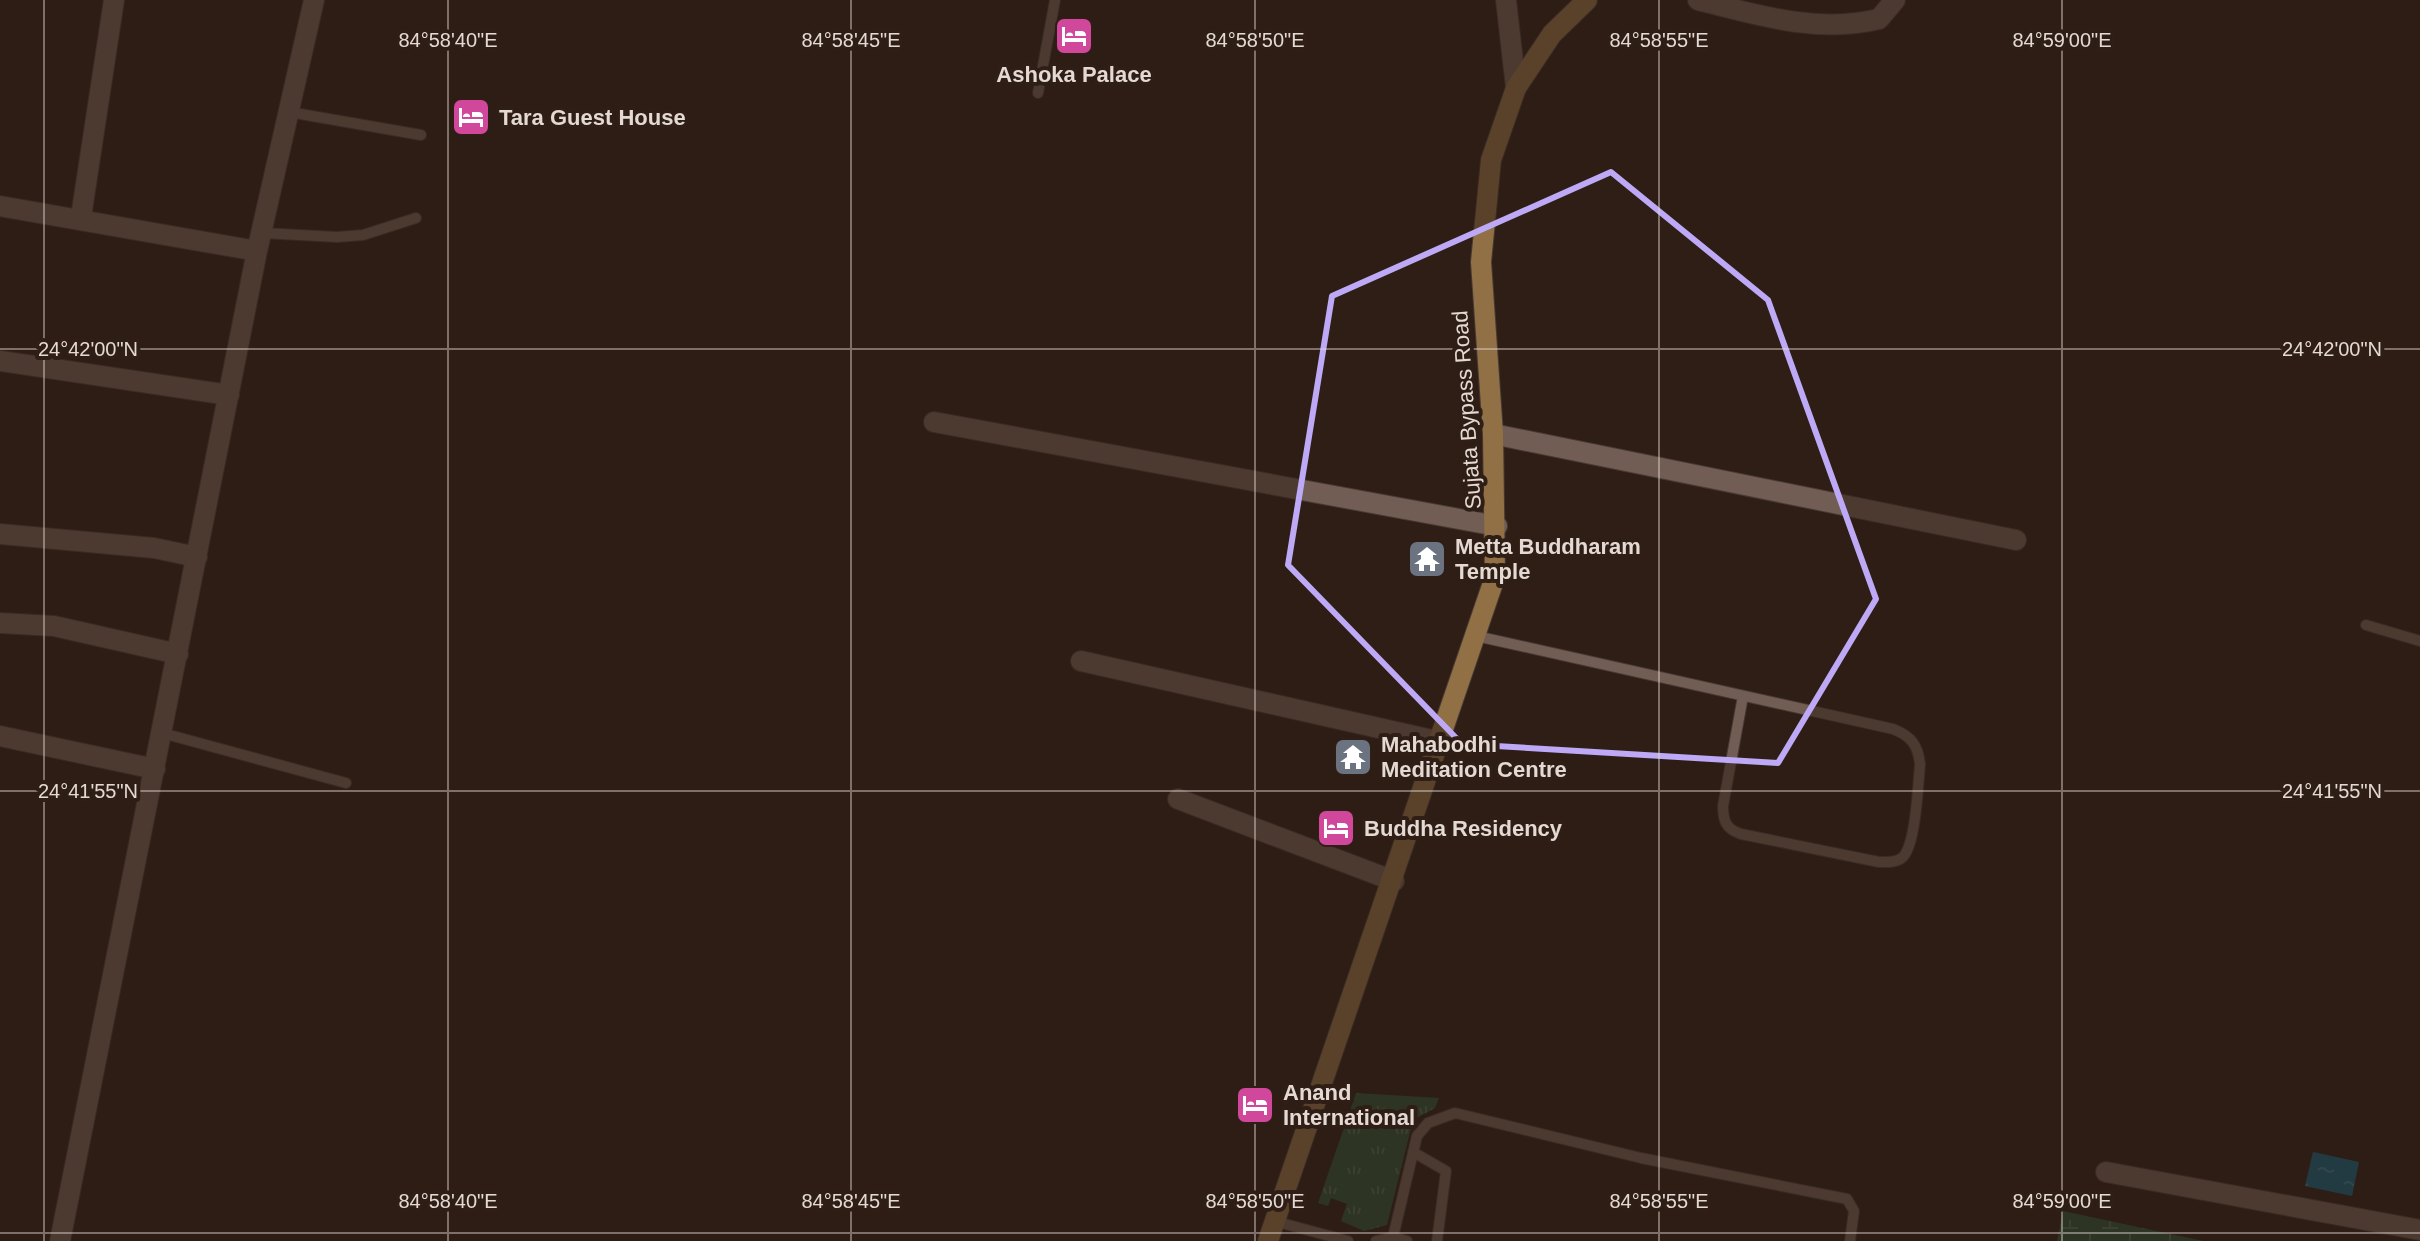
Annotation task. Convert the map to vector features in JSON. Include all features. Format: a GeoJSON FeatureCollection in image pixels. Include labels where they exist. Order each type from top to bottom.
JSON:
{"type":"FeatureCollection","features":[{"type":"Feature","properties":{"kind":"street"},"geometry":{"type":"LineString","coordinates":[[81,217],[114,0]]}},
{"type":"Feature","properties":{"kind":"street"},"geometry":{"type":"LineString","coordinates":[[60,1241],[260,242],[314,0]]}},
{"type":"Feature","properties":{"kind":"street"},"geometry":{"type":"LineString","coordinates":[[1506,0],[1516,88]]}},
{"type":"Feature","properties":{"kind":"street","name":"Sujata Bypass Road"},"geometry":{"type":"LineString","coordinates":[[1268,1241],[1394,881],[1495,577],[1497,526],[1493,434],[1481,262],[1482,227],[1491,160],[1516,88],[1552,34],[1587,0]]}},
{"type":"Feature","properties":{"kind":"street"},"geometry":{"type":"LineString","coordinates":[[1698,0],[1834,26],[1879,19],[1895,0]]}},
{"type":"Feature","properties":{"kind":"street"},"geometry":{"type":"LineString","coordinates":[[0,206],[260,242]]}},
{"type":"Feature","properties":{"kind":"street"},"geometry":{"type":"LineString","coordinates":[[0,361],[229,395]]}},
{"type":"Feature","properties":{"kind":"street"},"geometry":{"type":"LineString","coordinates":[[934,422],[1497,526]]}},
{"type":"Feature","properties":{"kind":"street"},"geometry":{"type":"LineString","coordinates":[[1493,434],[2016,540]]}},
{"type":"Feature","properties":{"kind":"street"},"geometry":{"type":"LineString","coordinates":[[0,534],[154,548],[197,557]]}},
{"type":"Feature","properties":{"kind":"street"},"geometry":{"type":"LineString","coordinates":[[0,623],[54,626],[178,654]]}},
{"type":"Feature","properties":{"kind":"street"},"geometry":{"type":"LineString","coordinates":[[1081,661],[1441,742]]}},
{"type":"Feature","properties":{"kind":"street"},"geometry":{"type":"LineString","coordinates":[[0,736],[155,769]]}},
{"type":"Feature","properties":{"kind":"street"},"geometry":{"type":"LineString","coordinates":[[1178,799],[1394,881]]}},
{"type":"Feature","properties":{"kind":"street"},"geometry":{"type":"LineString","coordinates":[[2106,1172],[2420,1230]]}},
{"type":"Feature","properties":{"kind":"lane"},"geometry":{"type":"LineString","coordinates":[[1038,93],[1055,0]]}},
{"type":"Feature","properties":{"kind":"lane"},"geometry":{"type":"LineString","coordinates":[[289,112],[421,135]]}},
{"type":"Feature","properties":{"kind":"lane"},"geometry":{"type":"LineString","coordinates":[[260,242],[363,235],[416,218]]}},
{"type":"Feature","properties":{"kind":"lane"},"geometry":{"type":"LineString","coordinates":[[2366,625],[2420,641]]}},
{"type":"Feature","properties":{"kind":"lane"},"geometry":{"type":"LineString","coordinates":[[1476,636],[1743,696],[1907,734],[1919,752],[1920,764],[1910,837],[1904,856],[1897,861],[1879,862],[1729,829],[1723,818],[1723,806],[1743,696]]}},
{"type":"Feature","properties":{"kind":"lane"},"geometry":{"type":"LineString","coordinates":[[162,733],[346,783]]}},
{"type":"Feature","properties":{"kind":"lane"},"geometry":{"type":"LineString","coordinates":[[1393,1237],[1417,1136],[1428,1123],[1455,1113],[1641,1158],[1847,1199],[1854,1211],[1850,1241]]}},
{"type":"Feature","properties":{"kind":"lane"},"geometry":{"type":"LineString","coordinates":[[1413,1152],[1446,1171],[1437,1241]]}},
{"type":"Feature","properties":{"kind":"lane"},"geometry":{"type":"LineString","coordinates":[[1274,1221],[1348,1241]]}},
{"type":"Feature","properties":{"kind":"lane"},"geometry":{"type":"LineString","coordinates":[[1376,1241],[1393,1237],[1407,1241]]}},
{"type":"Feature","properties":{"kind":"highlighted area"},"geometry":{"type":"Polygon","coordinates":[[[1611,172],[1768,300],[1876,599],[1778,763],[1462,744],[1288,565],[1332,296],[1611,172]]]}},
{"type":"Feature","properties":{"kind":"green space"},"geometry":{"type":"Polygon","coordinates":[[[1356,1093],[1439,1098],[1435,1108],[1413,1120],[1387,1225],[1364,1231],[1341,1221],[1347,1204],[1331,1198],[1328,1206],[1318,1203],[1356,1093]]]}},
{"type":"Feature","properties":{"kind":"green space"},"geometry":{"type":"Polygon","coordinates":[[[2063,1211],[2203,1241],[2057,1241],[2063,1211]]]}},
{"type":"Feature","properties":{"kind":"water"},"geometry":{"type":"Polygon","coordinates":[[[2313,1152],[2359,1162],[2352,1196],[2305,1186],[2313,1152]]]}},
{"type":"Feature","properties":{"kind":"place","name":"Ashoka Palace"},"geometry":{"type":"Point","coordinates":[1074,36]}},
{"type":"Feature","properties":{"kind":"place","name":"Tara Guest House"},"geometry":{"type":"Point","coordinates":[471,117]}},
{"type":"Feature","properties":{"kind":"place","name":"Metta Buddharam Temple"},"geometry":{"type":"Point","coordinates":[1427,559]}},
{"type":"Feature","properties":{"kind":"place","name":"Mahabodhi Meditation Centre"},"geometry":{"type":"Point","coordinates":[1353,757]}},
{"type":"Feature","properties":{"kind":"place","name":"Buddha Residency"},"geometry":{"type":"Point","coordinates":[1336,828]}},
{"type":"Feature","properties":{"kind":"place","name":"Anand International"},"geometry":{"type":"Point","coordinates":[1255,1105]}}]}
